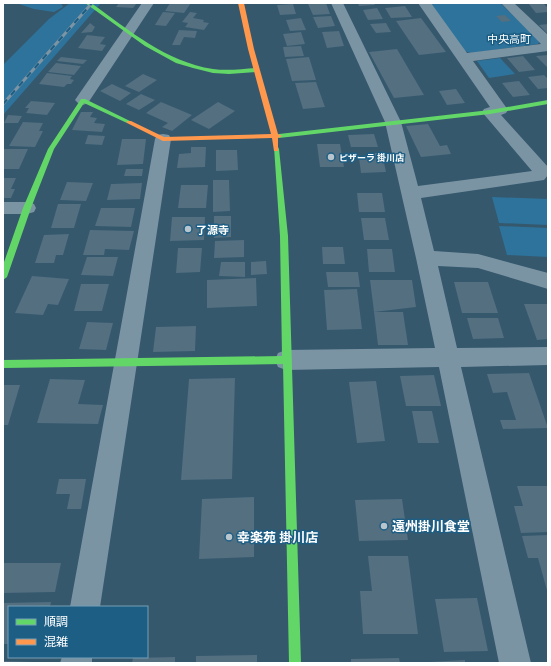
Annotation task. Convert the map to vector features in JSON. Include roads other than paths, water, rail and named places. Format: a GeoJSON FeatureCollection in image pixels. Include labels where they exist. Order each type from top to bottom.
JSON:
{"type":"FeatureCollection","features":[{"type":"Feature","properties":{"kind":"street"},"geometry":{"type":"LineString","coordinates":[[88,3],[148,45],[170,58],[201,69],[230,72],[256,70]]}},
{"type":"Feature","properties":{"kind":"street"},"geometry":{"type":"LineString","coordinates":[[3,277],[27,208],[51,149],[148,3]]}},
{"type":"Feature","properties":{"kind":"street"},"geometry":{"type":"LineString","coordinates":[[241,3],[256,70],[275,137],[281,188],[284,236],[286,360],[296,663]]}},
{"type":"Feature","properties":{"kind":"street"},"geometry":{"type":"LineString","coordinates":[[337,3],[393,122],[449,359],[515,663]]}},
{"type":"Feature","properties":{"kind":"street"},"geometry":{"type":"LineString","coordinates":[[411,193],[538,176],[542,171],[495,111],[462,58],[424,3]]}},
{"type":"Feature","properties":{"kind":"street"},"geometry":{"type":"LineString","coordinates":[[507,3],[548,43]]}},
{"type":"Feature","properties":{"kind":"street"},"geometry":{"type":"LineString","coordinates":[[462,58],[548,47]]}},
{"type":"Feature","properties":{"kind":"street"},"geometry":{"type":"LineString","coordinates":[[83,100],[163,139],[275,137],[495,111],[548,102]]}},
{"type":"Feature","properties":{"kind":"street"},"geometry":{"type":"LineString","coordinates":[[85,606],[163,139]]}},
{"type":"Feature","properties":{"kind":"street"},"geometry":{"type":"LineString","coordinates":[[3,208],[27,208]]}},
{"type":"Feature","properties":{"kind":"street"},"geometry":{"type":"LineString","coordinates":[[426,258],[478,261],[548,281]]}},
{"type":"Feature","properties":{"kind":"street"},"geometry":{"type":"LineString","coordinates":[[3,364],[449,359],[548,356]]}},
{"type":"Feature","properties":{"kind":"railway"},"geometry":{"type":"LineString","coordinates":[[3,104],[92,3]]}},
{"type":"Feature","properties":{"kind":"place","name":"ピザーラ 掛川店"},"geometry":{"type":"Point","coordinates":[331,157]}},
{"type":"Feature","properties":{"kind":"place","name":"了源寺"},"geometry":{"type":"Point","coordinates":[188,229]}},
{"type":"Feature","properties":{"kind":"place","name":"遠州掛川食堂"},"geometry":{"type":"Point","coordinates":[384,526]}},
{"type":"Feature","properties":{"kind":"place","name":"幸楽苑 掛川店"},"geometry":{"type":"Point","coordinates":[229,537]}},
{"type":"Feature","properties":{"kind":"district","name":"中央高町"},"geometry":{"type":"Point","coordinates":[509,38]}}]}
